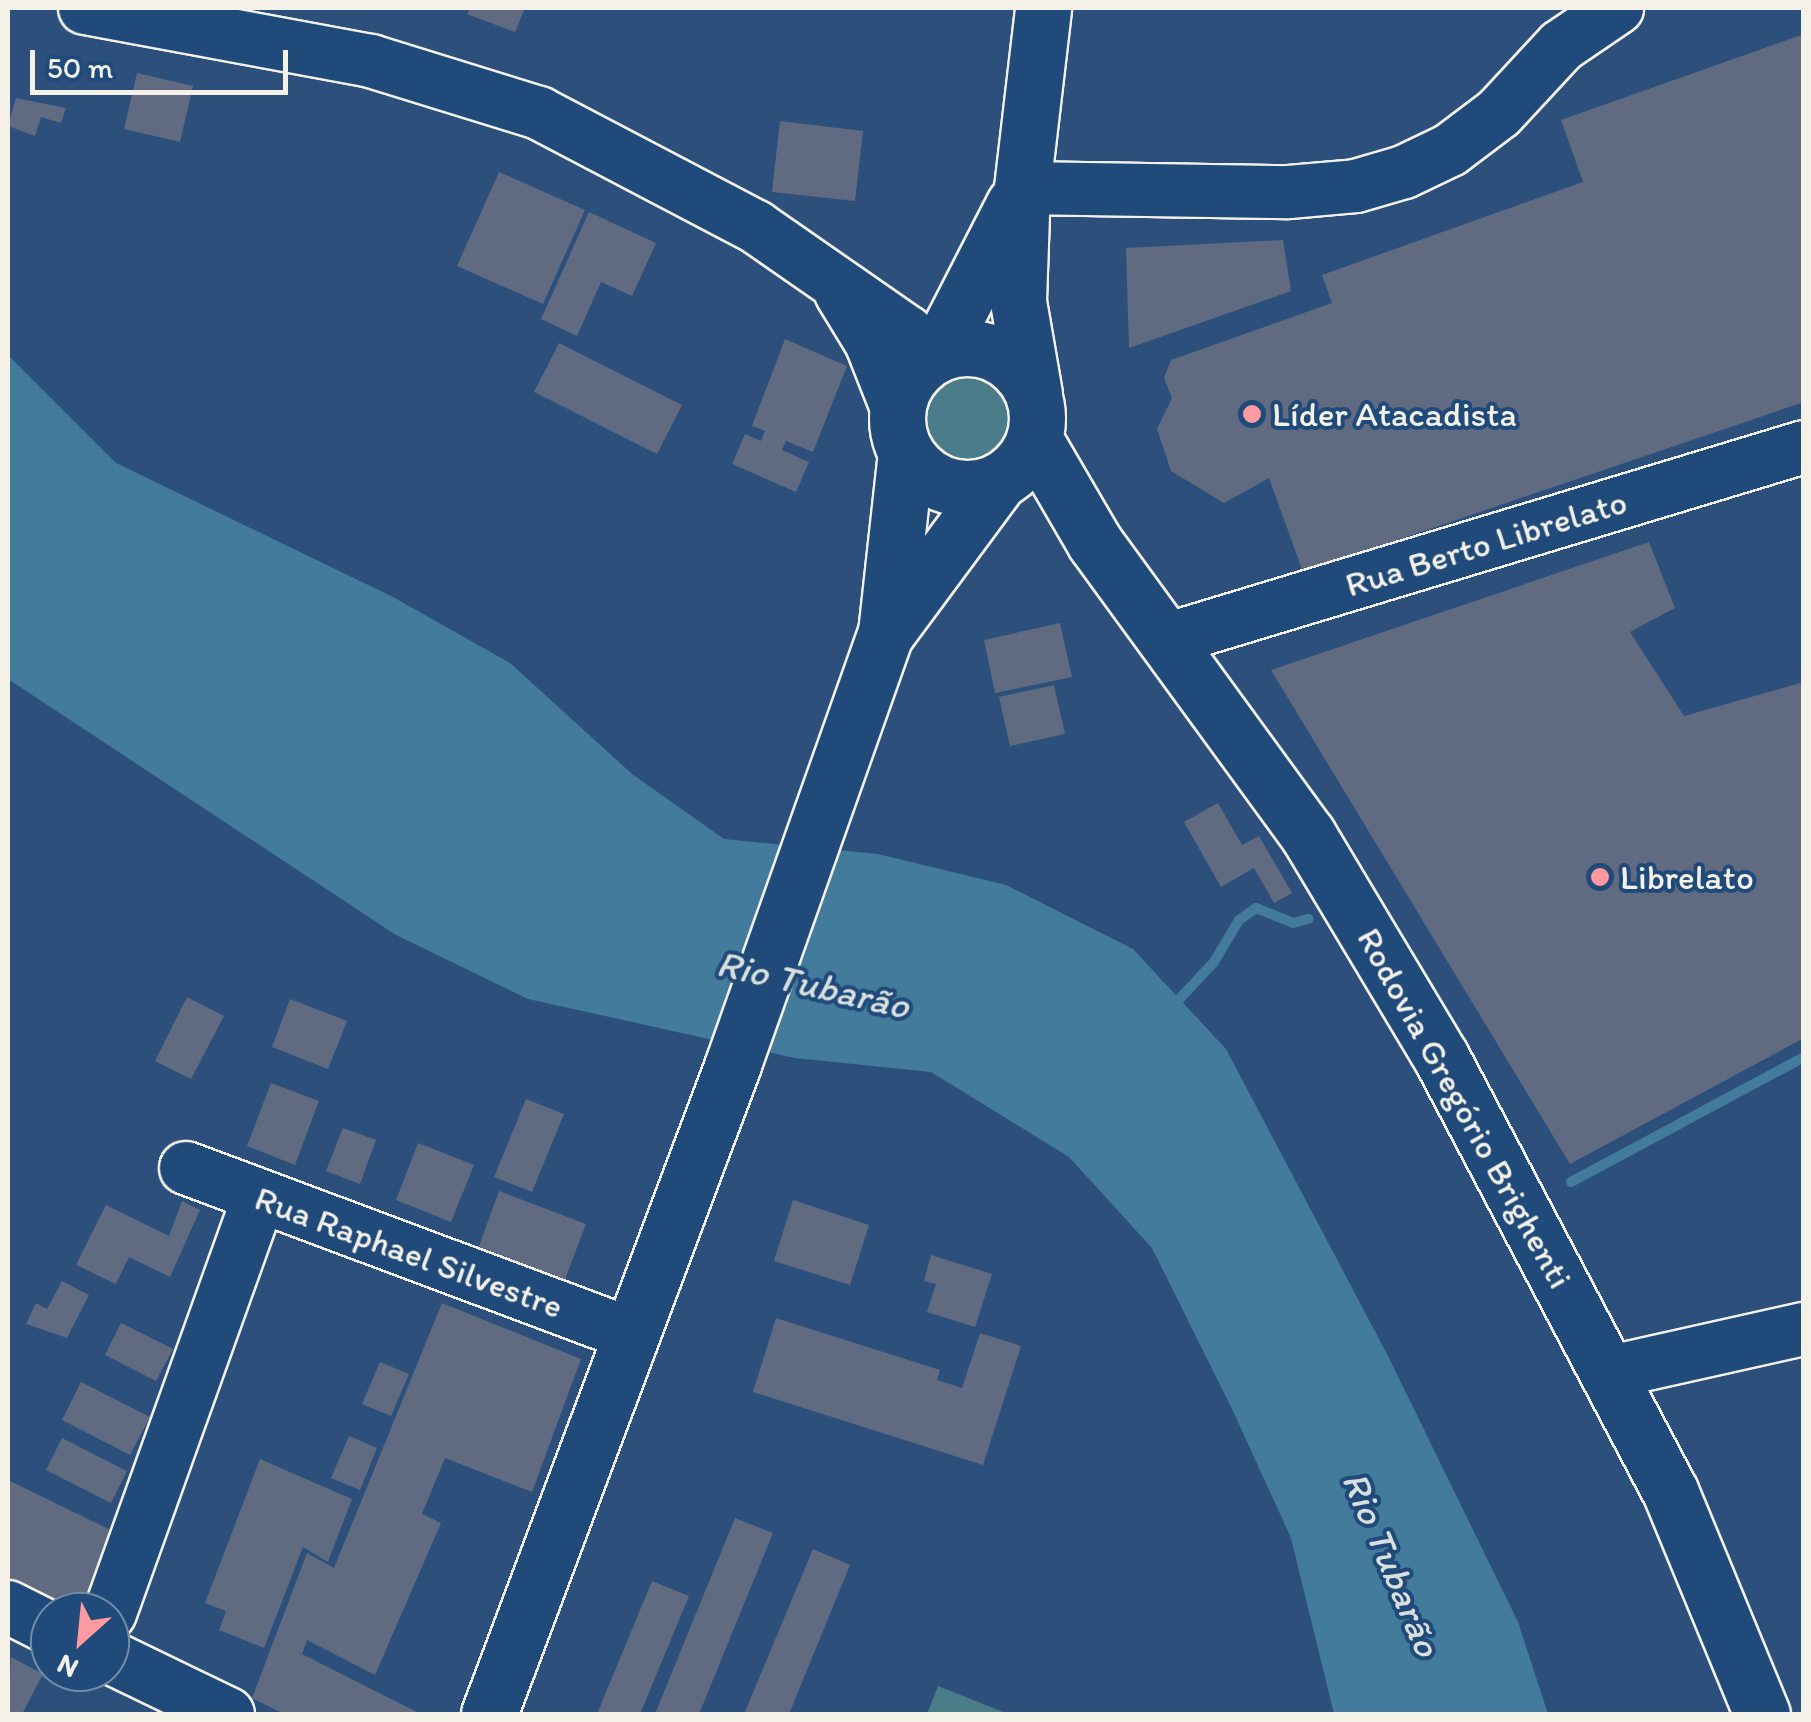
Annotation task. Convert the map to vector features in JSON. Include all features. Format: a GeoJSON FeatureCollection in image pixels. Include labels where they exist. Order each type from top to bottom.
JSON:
{"type":"FeatureCollection","features":[{"type":"Feature","properties":{"kind":"main road"},"geometry":{"type":"LineString","coordinates":[[882,644],[1019,448],[1022,188],[1043,8]]}},
{"type":"Feature","properties":{"kind":"main road"},"geometry":{"type":"LineString","coordinates":[[933,357],[1022,188]]}},
{"type":"Feature","properties":{"kind":"main road"},"geometry":{"type":"LineString","coordinates":[[488,1714],[733,1064],[882,644],[902,430],[913,373],[933,357],[960,348],[1004,358],[1019,448]]}},
{"type":"Feature","properties":{"kind":"main road"},"geometry":{"type":"LineString","coordinates":[[902,430],[920,470],[957,488],[1019,448]]}},
{"type":"Feature","properties":{"kind":"main road","name":"Rodovia Gregório Brighenti"},"geometry":{"type":"LineString","coordinates":[[1019,448],[1258,760],[1364,926],[1610,1372],[1713,1584],[1762,1714]]}},
{"type":"Feature","properties":{"kind":"street"},"geometry":{"type":"LineString","coordinates":[[85,8],[179,16],[420,73],[539,113],[684,184],[828,276],[908,332],[933,357]]}},
{"type":"Feature","properties":{"kind":"street"},"geometry":{"type":"LineString","coordinates":[[1022,188],[1289,192],[1356,186],[1404,172],[1450,150],[1487,122],[1561,46],[1617,8]]}},
{"type":"Feature","properties":{"kind":"street"},"geometry":{"type":"LineString","coordinates":[[828,276],[871,342],[902,430]]}},
{"type":"Feature","properties":{"kind":"street","name":"Rua Berto Librelato"},"geometry":{"type":"LineString","coordinates":[[1168,638],[1804,448]]}},
{"type":"Feature","properties":{"kind":"street","name":"Rua Raphael Silvestre"},"geometry":{"type":"LineString","coordinates":[[186,1168],[632,1335]]}},
{"type":"Feature","properties":{"kind":"street"},"geometry":{"type":"LineString","coordinates":[[118,1592],[260,1196]]}},
{"type":"Feature","properties":{"kind":"street"},"geometry":{"type":"LineString","coordinates":[[1610,1372],[1804,1329]]}},
{"type":"Feature","properties":{"kind":"street"},"geometry":{"type":"LineString","coordinates":[[130,1667],[228,1714]]}},
{"type":"Feature","properties":{"kind":"green space"},"geometry":{"type":"Polygon","coordinates":[[[968,370],[987,374],[1003,384],[1013,400],[1017,419],[1013,438],[1003,454],[987,464],[968,468],[949,464],[933,454],[923,438],[919,419],[923,400],[933,384],[949,374],[968,370]]]}},
{"type":"Feature","properties":{"kind":"green space"},"geometry":{"type":"Polygon","coordinates":[[[938,1686],[1008,1714],[927,1714],[938,1686]]]}},
{"type":"Feature","properties":{"kind":"water","name":"Rio Tubarão"},"geometry":{"type":"Polygon","coordinates":[[[8,355],[116,463],[393,597],[510,663],[632,774],[724,839],[878,854],[1006,885],[1133,949],[1226,1049],[1389,1358],[1518,1622],[1548,1714],[1334,1714],[1291,1538],[1233,1411],[1152,1248],[1069,1157],[931,1072],[795,1058],[528,999],[396,935],[8,679],[8,355]]]}},
{"type":"Feature","properties":{"kind":"building"},"geometry":{"type":"Polygon","coordinates":[[[470,8],[525,8],[515,32],[467,14],[470,8]]]}},
{"type":"Feature","properties":{"kind":"building"},"geometry":{"type":"Polygon","coordinates":[[[1804,34],[1804,402],[1303,572],[1269,478],[1224,503],[1171,471],[1157,429],[1172,398],[1164,378],[1171,360],[1332,303],[1322,275],[1583,182],[1561,120],[1804,34]]]}},
{"type":"Feature","properties":{"kind":"building"},"geometry":{"type":"Polygon","coordinates":[[[137,73],[193,86],[180,142],[124,129],[137,73]]]}},
{"type":"Feature","properties":{"kind":"building"},"geometry":{"type":"Polygon","coordinates":[[[16,98],[66,108],[61,123],[41,117],[35,136],[8,126],[16,98]]]}},
{"type":"Feature","properties":{"kind":"building"},"geometry":{"type":"Polygon","coordinates":[[[780,121],[863,131],[855,201],[772,192],[780,121]]]}},
{"type":"Feature","properties":{"kind":"building"},"geometry":{"type":"Polygon","coordinates":[[[499,172],[585,210],[543,304],[457,266],[499,172]]]}},
{"type":"Feature","properties":{"kind":"building"},"geometry":{"type":"Polygon","coordinates":[[[589,212],[656,243],[632,296],[601,282],[577,336],[541,319],[589,212]]]}},
{"type":"Feature","properties":{"kind":"building"},"geometry":{"type":"Polygon","coordinates":[[[1283,240],[1291,291],[1129,348],[1126,248],[1283,240]]]}},
{"type":"Feature","properties":{"kind":"building"},"geometry":{"type":"Polygon","coordinates":[[[785,339],[847,366],[813,452],[786,441],[782,450],[809,462],[796,492],[732,464],[745,434],[761,441],[765,431],[752,426],[785,339]]]}},
{"type":"Feature","properties":{"kind":"building"},"geometry":{"type":"Polygon","coordinates":[[[559,343],[682,405],[657,454],[534,392],[559,343]]]}},
{"type":"Feature","properties":{"kind":"building","name":"Librelato"},"geometry":{"type":"Polygon","coordinates":[[[1649,542],[1675,608],[1630,632],[1684,716],[1804,682],[1804,1038],[1570,1164],[1271,670],[1649,542]]]}},
{"type":"Feature","properties":{"kind":"building"},"geometry":{"type":"Polygon","coordinates":[[[1060,623],[1072,677],[995,693],[984,640],[1060,623]]]}},
{"type":"Feature","properties":{"kind":"building"},"geometry":{"type":"Polygon","coordinates":[[[1054,685],[1065,734],[1010,746],[999,697],[1054,685]]]}},
{"type":"Feature","properties":{"kind":"building"},"geometry":{"type":"Polygon","coordinates":[[[1218,803],[1242,845],[1259,836],[1292,893],[1274,903],[1254,868],[1221,887],[1184,822],[1218,803]]]}},
{"type":"Feature","properties":{"kind":"building"},"geometry":{"type":"Polygon","coordinates":[[[187,997],[224,1016],[191,1079],[155,1061],[187,997]]]}},
{"type":"Feature","properties":{"kind":"building"},"geometry":{"type":"Polygon","coordinates":[[[290,999],[347,1021],[328,1069],[272,1047],[290,999]]]}},
{"type":"Feature","properties":{"kind":"building"},"geometry":{"type":"Polygon","coordinates":[[[271,1083],[319,1101],[295,1165],[247,1146],[271,1083]]]}},
{"type":"Feature","properties":{"kind":"building"},"geometry":{"type":"Polygon","coordinates":[[[526,1099],[564,1114],[532,1192],[494,1177],[526,1099]]]}},
{"type":"Feature","properties":{"kind":"building"},"geometry":{"type":"Polygon","coordinates":[[[343,1128],[376,1140],[360,1184],[326,1171],[343,1128]]]}},
{"type":"Feature","properties":{"kind":"building"},"geometry":{"type":"Polygon","coordinates":[[[418,1143],[474,1165],[451,1222],[396,1200],[418,1143]]]}},
{"type":"Feature","properties":{"kind":"building"},"geometry":{"type":"Polygon","coordinates":[[[499,1191],[586,1224],[564,1282],[478,1249],[499,1191]]]}},
{"type":"Feature","properties":{"kind":"building"},"geometry":{"type":"Polygon","coordinates":[[[793,1200],[869,1225],[850,1285],[774,1261],[793,1200]]]}},
{"type":"Feature","properties":{"kind":"building"},"geometry":{"type":"Polygon","coordinates":[[[182,1201],[200,1210],[170,1277],[129,1257],[116,1284],[76,1265],[106,1205],[169,1236],[182,1201]]]}},
{"type":"Feature","properties":{"kind":"building"},"geometry":{"type":"Polygon","coordinates":[[[931,1255],[992,1274],[975,1327],[927,1312],[936,1284],[924,1281],[931,1255]]]}},
{"type":"Feature","properties":{"kind":"building"},"geometry":{"type":"Polygon","coordinates":[[[62,1281],[89,1295],[67,1338],[26,1324],[36,1303],[47,1309],[62,1281]]]}},
{"type":"Feature","properties":{"kind":"building"},"geometry":{"type":"Polygon","coordinates":[[[442,1303],[581,1359],[532,1492],[445,1458],[422,1514],[441,1523],[375,1675],[307,1640],[302,1654],[421,1714],[284,1714],[252,1698],[307,1553],[334,1568],[442,1303]]]}},
{"type":"Feature","properties":{"kind":"building"},"geometry":{"type":"Polygon","coordinates":[[[776,1318],[940,1370],[937,1380],[962,1388],[980,1333],[1021,1346],[983,1465],[753,1392],[776,1318]]]}},
{"type":"Feature","properties":{"kind":"building"},"geometry":{"type":"Polygon","coordinates":[[[121,1323],[173,1349],[156,1381],[105,1355],[121,1323]]]}},
{"type":"Feature","properties":{"kind":"building"},"geometry":{"type":"Polygon","coordinates":[[[380,1362],[409,1374],[391,1416],[362,1404],[380,1362]]]}},
{"type":"Feature","properties":{"kind":"building"},"geometry":{"type":"Polygon","coordinates":[[[81,1382],[150,1417],[130,1455],[62,1420],[81,1382]]]}},
{"type":"Feature","properties":{"kind":"building"},"geometry":{"type":"Polygon","coordinates":[[[349,1436],[377,1448],[360,1490],[331,1478],[349,1436]]]}},
{"type":"Feature","properties":{"kind":"building"},"geometry":{"type":"Polygon","coordinates":[[[62,1438],[127,1471],[111,1503],[46,1470],[62,1438]]]}},
{"type":"Feature","properties":{"kind":"building"},"geometry":{"type":"Polygon","coordinates":[[[260,1459],[352,1499],[328,1562],[303,1547],[264,1648],[219,1630],[226,1611],[205,1603],[260,1459]]]}},
{"type":"Feature","properties":{"kind":"building"},"geometry":{"type":"Polygon","coordinates":[[[8,1480],[125,1537],[99,1592],[30,1595],[8,1584],[8,1480]]]}},
{"type":"Feature","properties":{"kind":"building"},"geometry":{"type":"Polygon","coordinates":[[[735,1518],[773,1533],[699,1714],[655,1714],[735,1518]]]}},
{"type":"Feature","properties":{"kind":"building"},"geometry":{"type":"Polygon","coordinates":[[[813,1549],[850,1565],[789,1714],[744,1714],[813,1549]]]}},
{"type":"Feature","properties":{"kind":"building"},"geometry":{"type":"Polygon","coordinates":[[[652,1581],[689,1596],[640,1714],[597,1714],[652,1581]]]}},
{"type":"Feature","properties":{"kind":"building"},"geometry":{"type":"Polygon","coordinates":[[[11,1657],[30,1667],[30,1692],[34,1692],[22,1714],[8,1714],[11,1657]]]}},
{"type":"Feature","properties":{"kind":"waterway"},"geometry":{"type":"LineString","coordinates":[[1171,1008],[1214,962],[1239,920],[1256,908],[1293,923],[1308,919]]}},
{"type":"Feature","properties":{"kind":"waterway"},"geometry":{"type":"LineString","coordinates":[[1571,1182],[1804,1057]]}},
{"type":"Feature","properties":{"kind":"place","name":"Líder Atacadista"},"geometry":{"type":"Point","coordinates":[1252,414]}},
{"type":"Feature","properties":{"kind":"place","name":"Librelato"},"geometry":{"type":"Point","coordinates":[1600,877]}}]}
